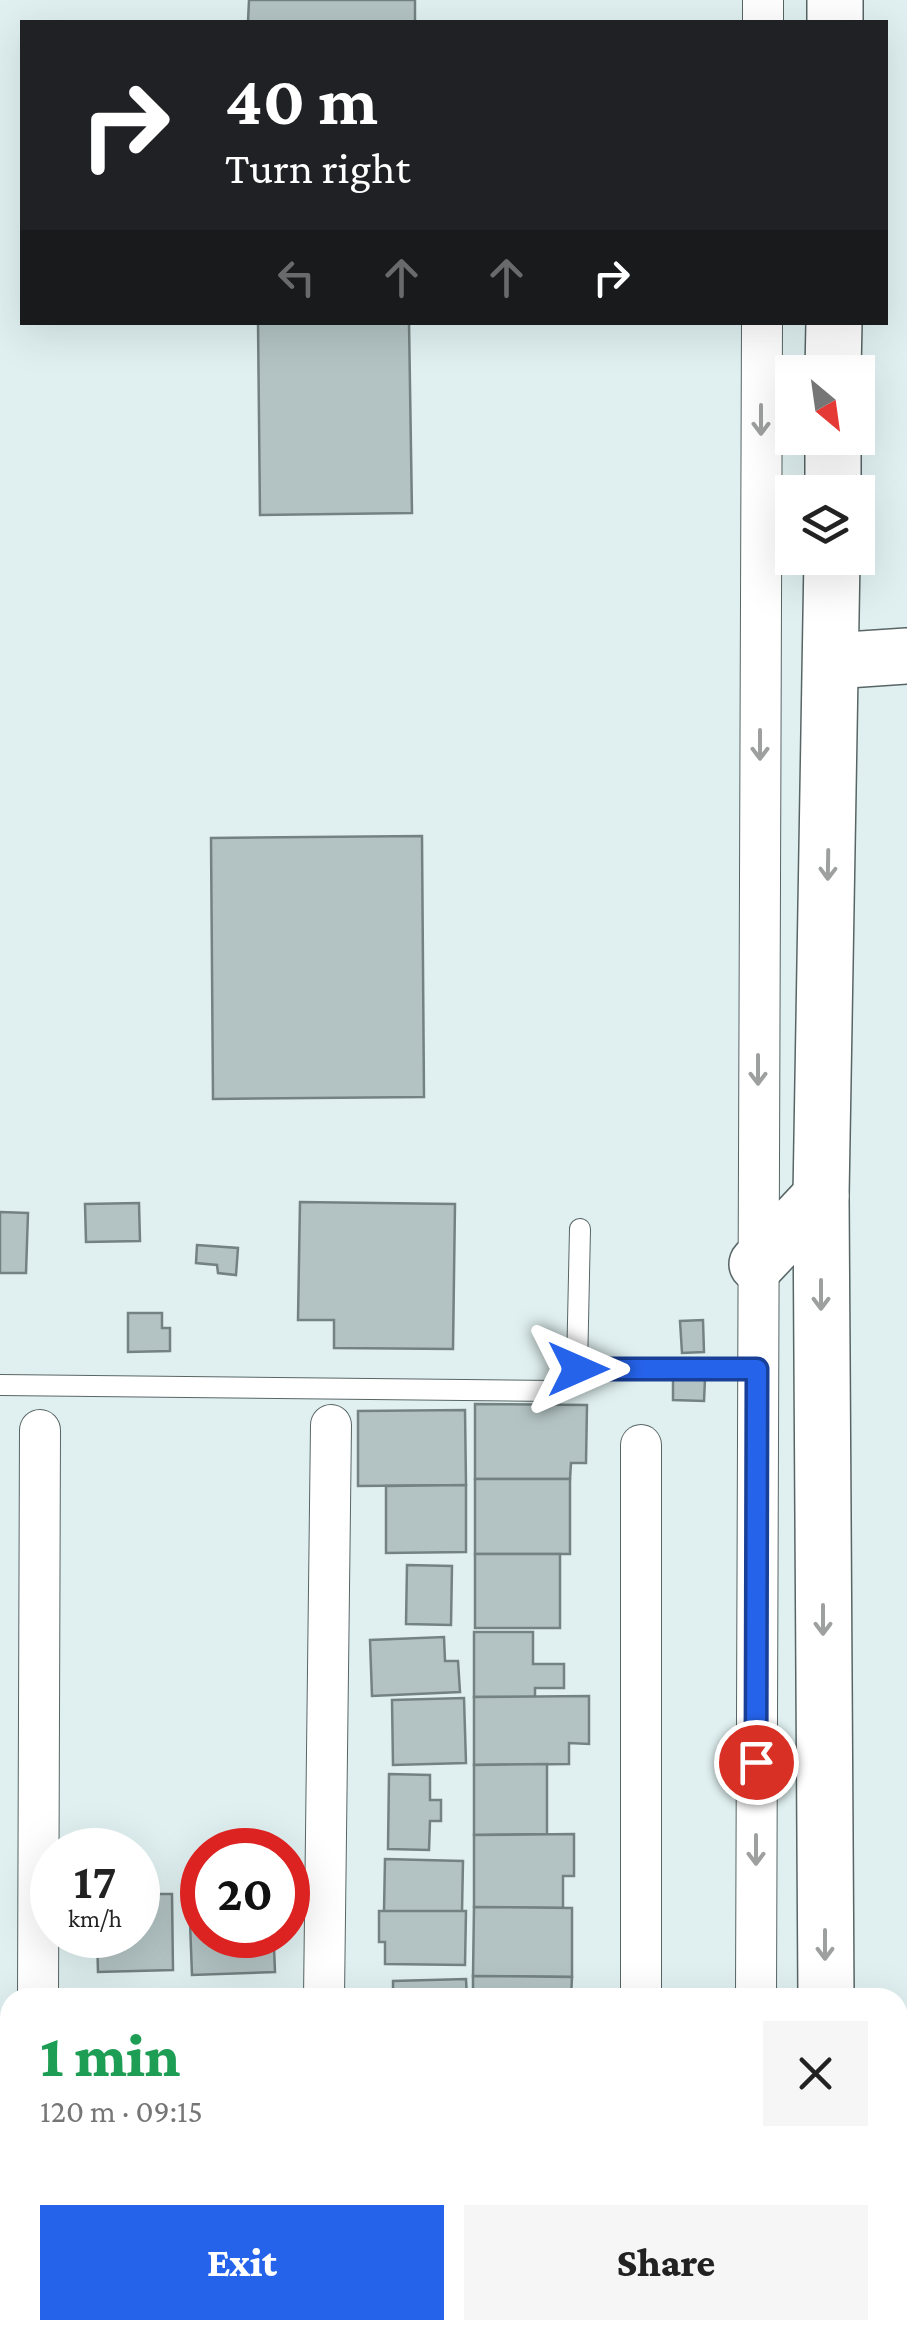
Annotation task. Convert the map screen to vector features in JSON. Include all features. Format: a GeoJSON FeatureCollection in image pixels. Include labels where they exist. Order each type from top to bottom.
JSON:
{"type":"FeatureCollection","features":[{"type":"Feature","properties":{"kind":"main road"},"geometry":{"type":"LineString","coordinates":[[833,355],[834,325]]}},
{"type":"Feature","properties":{"kind":"main road"},"geometry":{"type":"LineString","coordinates":[[826,1988],[821,1196],[832,575]]}},
{"type":"Feature","properties":{"kind":"main road"},"geometry":{"type":"LineString","coordinates":[[832,661],[907,656]]}},
{"type":"Feature","properties":{"kind":"main road"},"geometry":{"type":"LineString","coordinates":[[758,1264],[821,1196]]}},
{"type":"Feature","properties":{"kind":"street"},"geometry":{"type":"LineString","coordinates":[[756,1988],[762,325]]}},
{"type":"Feature","properties":{"kind":"street"},"geometry":{"type":"LineString","coordinates":[[324,1988],[331,1425]]}},
{"type":"Feature","properties":{"kind":"street"},"geometry":{"type":"LineString","coordinates":[[38,1988],[40,1430]]}},
{"type":"Feature","properties":{"kind":"street"},"geometry":{"type":"LineString","coordinates":[[641,1445],[641,1988]]}},
{"type":"Feature","properties":{"kind":"lane"},"geometry":{"type":"LineString","coordinates":[[0,1385],[557,1391],[567,1386],[578,1369],[580,1228]]}},
{"type":"Feature","properties":{"kind":"lane"},"geometry":{"type":"LineString","coordinates":[[578,1369],[757,1369]]}},
{"type":"Feature","properties":{"kind":"building"},"geometry":{"type":"Polygon","coordinates":[[[249,0],[415,0],[415,20],[248,20],[249,0]]]}},
{"type":"Feature","properties":{"kind":"building"},"geometry":{"type":"Polygon","coordinates":[[[258,325],[409,325],[412,513],[260,515],[258,325]]]}},
{"type":"Feature","properties":{"kind":"building"},"geometry":{"type":"Polygon","coordinates":[[[422,836],[424,1097],[213,1099],[211,838],[422,836]]]}},
{"type":"Feature","properties":{"kind":"building"},"geometry":{"type":"Polygon","coordinates":[[[300,1202],[455,1204],[453,1349],[334,1348],[334,1320],[298,1320],[300,1202]]]}},
{"type":"Feature","properties":{"kind":"building"},"geometry":{"type":"Polygon","coordinates":[[[139,1203],[140,1241],[86,1242],[85,1204],[139,1203]]]}},
{"type":"Feature","properties":{"kind":"building"},"geometry":{"type":"Polygon","coordinates":[[[0,1212],[28,1213],[26,1273],[0,1273],[0,1212]]]}},
{"type":"Feature","properties":{"kind":"building"},"geometry":{"type":"Polygon","coordinates":[[[197,1245],[238,1248],[236,1275],[218,1273],[217,1265],[196,1263],[197,1245]]]}},
{"type":"Feature","properties":{"kind":"building"},"geometry":{"type":"Polygon","coordinates":[[[128,1313],[162,1313],[162,1328],[170,1328],[170,1351],[128,1352],[128,1313]]]}},
{"type":"Feature","properties":{"kind":"building"},"geometry":{"type":"Polygon","coordinates":[[[703,1320],[704,1352],[682,1353],[680,1321],[703,1320]]]}},
{"type":"Feature","properties":{"kind":"building"},"geometry":{"type":"Polygon","coordinates":[[[673,1379],[705,1379],[704,1401],[673,1400],[673,1379]]]}},
{"type":"Feature","properties":{"kind":"building"},"geometry":{"type":"Polygon","coordinates":[[[475,1404],[587,1405],[586,1463],[571,1463],[570,1479],[475,1479],[475,1404]]]}},
{"type":"Feature","properties":{"kind":"building"},"geometry":{"type":"Polygon","coordinates":[[[465,1410],[466,1485],[358,1486],[358,1411],[465,1410]]]}},
{"type":"Feature","properties":{"kind":"building"},"geometry":{"type":"Polygon","coordinates":[[[475,1479],[570,1479],[570,1554],[475,1554],[475,1479]]]}},
{"type":"Feature","properties":{"kind":"building"},"geometry":{"type":"Polygon","coordinates":[[[466,1485],[466,1552],[386,1553],[386,1486],[466,1485]]]}},
{"type":"Feature","properties":{"kind":"building"},"geometry":{"type":"Polygon","coordinates":[[[475,1554],[560,1554],[560,1628],[475,1628],[475,1554]]]}},
{"type":"Feature","properties":{"kind":"building"},"geometry":{"type":"Polygon","coordinates":[[[407,1565],[452,1566],[451,1625],[406,1624],[407,1565]]]}},
{"type":"Feature","properties":{"kind":"building"},"geometry":{"type":"Polygon","coordinates":[[[474,1632],[533,1632],[533,1664],[564,1664],[564,1688],[535,1688],[535,1697],[474,1697],[474,1632]]]}},
{"type":"Feature","properties":{"kind":"building"},"geometry":{"type":"Polygon","coordinates":[[[444,1637],[445,1661],[458,1661],[460,1692],[372,1696],[370,1640],[444,1637]]]}},
{"type":"Feature","properties":{"kind":"building"},"geometry":{"type":"Polygon","coordinates":[[[589,1696],[589,1744],[569,1743],[569,1764],[474,1765],[474,1697],[589,1696]]]}},
{"type":"Feature","properties":{"kind":"building"},"geometry":{"type":"Polygon","coordinates":[[[464,1698],[466,1763],[393,1765],[392,1700],[464,1698]]]}},
{"type":"Feature","properties":{"kind":"building"},"geometry":{"type":"Polygon","coordinates":[[[547,1764],[547,1834],[474,1835],[474,1765],[547,1764]]]}},
{"type":"Feature","properties":{"kind":"building"},"geometry":{"type":"Polygon","coordinates":[[[389,1774],[430,1775],[430,1800],[441,1800],[441,1821],[430,1821],[429,1850],[388,1849],[389,1774]]]}},
{"type":"Feature","properties":{"kind":"building"},"geometry":{"type":"Polygon","coordinates":[[[574,1834],[574,1876],[563,1876],[563,1908],[474,1907],[474,1835],[574,1834]]]}},
{"type":"Feature","properties":{"kind":"building"},"geometry":{"type":"Polygon","coordinates":[[[385,1859],[463,1861],[462,1913],[384,1911],[385,1859]]]}},
{"type":"Feature","properties":{"kind":"building"},"geometry":{"type":"Polygon","coordinates":[[[160,1894],[172,1894],[173,1970],[98,1972],[98,1958],[160,1958],[160,1894]]]}},
{"type":"Feature","properties":{"kind":"building"},"geometry":{"type":"Polygon","coordinates":[[[474,1907],[572,1908],[572,1977],[473,1976],[474,1907]]]}},
{"type":"Feature","properties":{"kind":"building"},"geometry":{"type":"Polygon","coordinates":[[[379,1911],[466,1911],[465,1965],[385,1964],[385,1942],[379,1942],[379,1911]]]}},
{"type":"Feature","properties":{"kind":"building"},"geometry":{"type":"Polygon","coordinates":[[[191,1958],[274,1958],[275,1972],[192,1975],[191,1958]]]}},
{"type":"Feature","properties":{"kind":"building"},"geometry":{"type":"Polygon","coordinates":[[[473,1976],[572,1977],[571,1988],[473,1988],[473,1976]]]}},
{"type":"Feature","properties":{"kind":"building"},"geometry":{"type":"Polygon","coordinates":[[[466,1979],[466,1988],[393,1988],[393,1981],[466,1979]]]}},
{"type":"Feature","properties":{"kind":"route"},"geometry":{"type":"LineString","coordinates":[[578,1369],[757,1369],[756,1762]]}}]}
